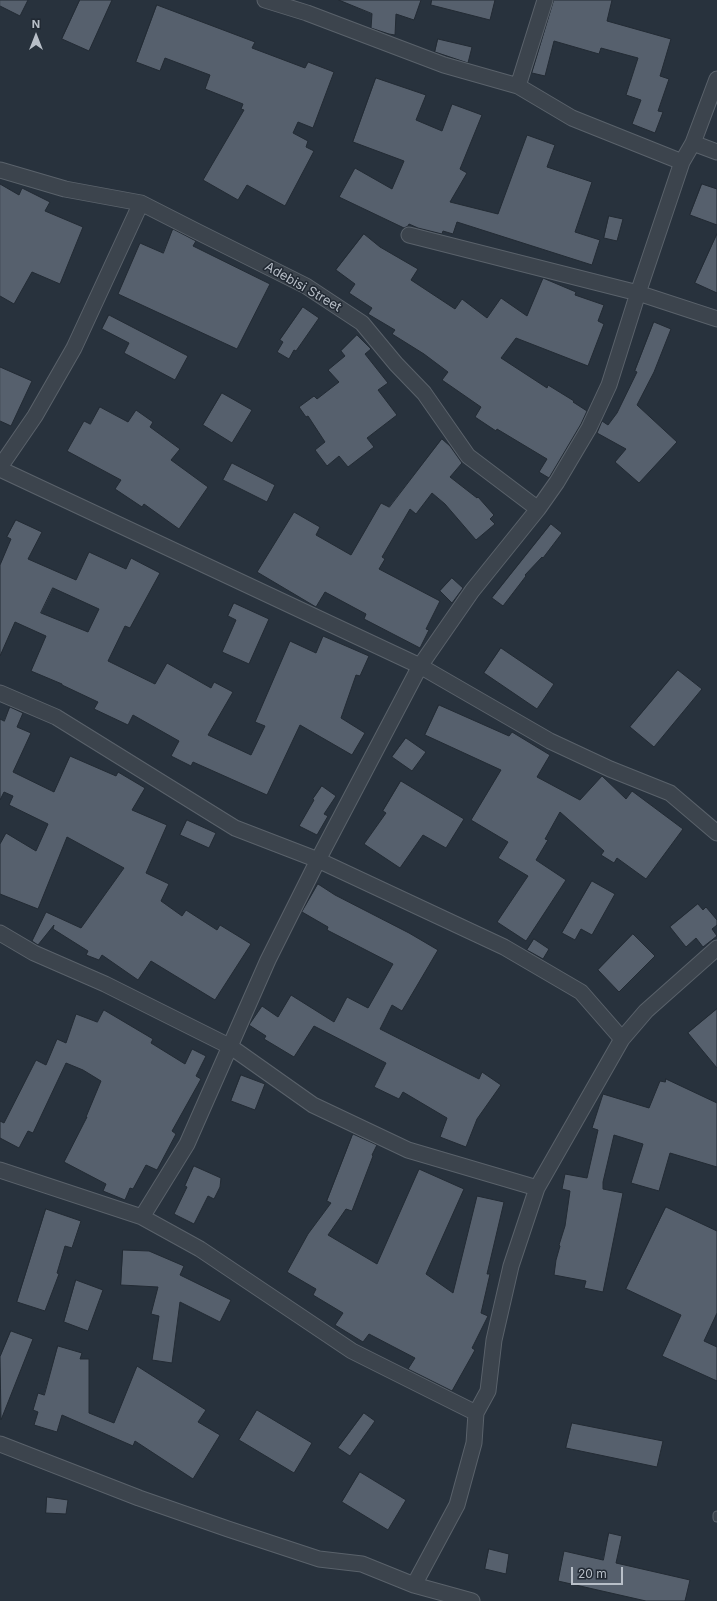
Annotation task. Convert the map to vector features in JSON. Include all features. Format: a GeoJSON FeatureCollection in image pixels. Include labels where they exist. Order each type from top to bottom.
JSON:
{"type":"FeatureCollection","features":[{"type":"Feature","properties":{"kind":"street"},"geometry":{"type":"LineString","coordinates":[[265,0],[307,13],[444,65],[518,86],[572,118],[682,162]]}},
{"type":"Feature","properties":{"kind":"street"},"geometry":{"type":"LineString","coordinates":[[518,86],[545,0]]}},
{"type":"Feature","properties":{"kind":"street"},"geometry":{"type":"LineString","coordinates":[[142,1217],[187,1144],[268,960],[318,860],[420,666],[472,591],[557,482],[589,428],[609,385],[638,292],[682,162],[693,143],[717,79]]}},
{"type":"Feature","properties":{"kind":"street"},"geometry":{"type":"LineString","coordinates":[[693,143],[717,152]]}},
{"type":"Feature","properties":{"kind":"street","name":"Adebisi Street"},"geometry":{"type":"LineString","coordinates":[[0,170],[65,188],[141,202],[196,232],[306,286],[362,323],[396,364],[424,393],[468,456],[538,508]]}},
{"type":"Feature","properties":{"kind":"street"},"geometry":{"type":"LineString","coordinates":[[141,202],[74,348],[35,416],[0,468],[420,666],[550,741],[610,769],[670,793],[717,833]]}},
{"type":"Feature","properties":{"kind":"street"},"geometry":{"type":"LineString","coordinates":[[409,235],[638,292],[717,319]]}},
{"type":"Feature","properties":{"kind":"street"},"geometry":{"type":"LineString","coordinates":[[0,693],[56,717],[235,828],[318,860],[504,947],[581,992],[622,1039]]}},
{"type":"Feature","properties":{"kind":"street"},"geometry":{"type":"LineString","coordinates":[[0,933],[34,953],[104,984],[231,1047],[313,1105],[408,1150],[537,1188]]}},
{"type":"Feature","properties":{"kind":"street"},"geometry":{"type":"LineString","coordinates":[[414,1585],[457,1505],[474,1443],[476,1413],[488,1391],[494,1340],[511,1266],[537,1188],[622,1039],[646,1011],[717,948]]}},
{"type":"Feature","properties":{"kind":"street"},"geometry":{"type":"LineString","coordinates":[[0,1170],[142,1217],[200,1249],[352,1351],[476,1413]]}},
{"type":"Feature","properties":{"kind":"street"},"geometry":{"type":"LineString","coordinates":[[0,1444],[139,1498],[319,1560],[362,1564],[414,1585],[472,1601]]}},
{"type":"Feature","properties":{"kind":"building"},"geometry":{"type":"Polygon","coordinates":[[[0,0],[28,0],[20,16],[0,6],[0,0]]]}},
{"type":"Feature","properties":{"kind":"building"},"geometry":{"type":"Polygon","coordinates":[[[80,0],[112,0],[89,51],[62,39],[80,0]]]}},
{"type":"Feature","properties":{"kind":"building"},"geometry":{"type":"Polygon","coordinates":[[[339,0],[421,0],[414,20],[396,14],[395,35],[371,28],[372,14],[339,0]]]}},
{"type":"Feature","properties":{"kind":"building"},"geometry":{"type":"Polygon","coordinates":[[[432,0],[495,0],[490,20],[431,5],[432,0]]]}},
{"type":"Feature","properties":{"kind":"building"},"geometry":{"type":"Polygon","coordinates":[[[554,0],[612,0],[607,21],[671,39],[660,76],[669,79],[658,111],[663,112],[655,133],[632,124],[641,100],[626,95],[638,58],[601,48],[599,54],[554,41],[545,76],[532,73],[554,0]]]}},
{"type":"Feature","properties":{"kind":"building"},"geometry":{"type":"Polygon","coordinates":[[[157,5],[255,42],[252,48],[305,68],[308,62],[334,72],[313,128],[298,122],[293,133],[308,141],[306,147],[314,151],[285,206],[247,185],[238,200],[203,180],[244,110],[241,109],[243,104],[205,89],[210,75],[165,58],[160,71],[136,62],[157,5]]]}},
{"type":"Feature","properties":{"kind":"building"},"geometry":{"type":"Polygon","coordinates":[[[438,39],[472,47],[468,63],[435,52],[438,39]]]}},
{"type":"Feature","properties":{"kind":"building"},"geometry":{"type":"Polygon","coordinates":[[[376,78],[426,95],[416,120],[442,131],[452,104],[482,115],[460,169],[467,173],[450,202],[498,214],[527,135],[555,145],[547,167],[592,182],[575,232],[600,240],[592,265],[457,222],[453,234],[443,231],[442,234],[418,228],[409,224],[404,228],[339,197],[355,168],[392,189],[404,161],[353,142],[376,78]]]}},
{"type":"Feature","properties":{"kind":"building"},"geometry":{"type":"Polygon","coordinates":[[[0,184],[19,195],[22,188],[50,202],[45,211],[83,227],[60,284],[32,272],[14,304],[0,296],[0,184]]]}},
{"type":"Feature","properties":{"kind":"building"},"geometry":{"type":"Polygon","coordinates":[[[702,184],[717,189],[717,225],[690,215],[702,184]]]}},
{"type":"Feature","properties":{"kind":"building"},"geometry":{"type":"Polygon","coordinates":[[[609,216],[623,219],[617,241],[604,238],[609,216]]]}},
{"type":"Feature","properties":{"kind":"building"},"geometry":{"type":"Polygon","coordinates":[[[173,229],[196,241],[193,246],[270,284],[237,349],[118,294],[140,243],[163,253],[173,229]]]}},
{"type":"Feature","properties":{"kind":"building"},"geometry":{"type":"Polygon","coordinates":[[[364,234],[380,247],[418,269],[411,280],[455,309],[462,299],[487,318],[501,298],[527,316],[543,278],[576,292],[575,295],[604,305],[598,321],[604,324],[588,366],[516,338],[501,358],[547,388],[548,385],[574,401],[573,402],[587,411],[549,478],[539,472],[547,459],[497,429],[496,431],[475,417],[481,407],[442,380],[448,372],[424,354],[392,334],[395,330],[368,314],[372,308],[349,293],[355,284],[336,270],[364,234]]]}},
{"type":"Feature","properties":{"kind":"building"},"geometry":{"type":"Polygon","coordinates":[[[717,234],[717,293],[695,283],[717,234]]]}},
{"type":"Feature","properties":{"kind":"building"},"geometry":{"type":"Polygon","coordinates":[[[303,307],[319,318],[296,351],[294,350],[289,359],[277,352],[283,342],[280,340],[303,307]]]}},
{"type":"Feature","properties":{"kind":"building"},"geometry":{"type":"Polygon","coordinates":[[[109,315],[188,356],[175,380],[124,353],[129,343],[102,329],[109,315]]]}},
{"type":"Feature","properties":{"kind":"building"},"geometry":{"type":"Polygon","coordinates":[[[654,322],[671,329],[654,372],[637,405],[677,442],[639,483],[615,462],[626,449],[597,433],[602,421],[608,425],[617,413],[637,372],[635,371],[654,322]]]}},
{"type":"Feature","properties":{"kind":"building"},"geometry":{"type":"Polygon","coordinates":[[[357,335],[371,349],[365,354],[388,383],[378,390],[397,415],[367,438],[374,447],[348,467],[339,456],[327,466],[315,450],[325,442],[308,416],[306,417],[299,407],[314,396],[317,399],[339,382],[328,370],[345,356],[341,351],[357,335]]]}},
{"type":"Feature","properties":{"kind":"building"},"geometry":{"type":"Polygon","coordinates":[[[0,367],[32,381],[11,426],[0,421],[0,367]]]}},
{"type":"Feature","properties":{"kind":"building"},"geometry":{"type":"Polygon","coordinates":[[[222,393],[252,410],[232,443],[203,425],[222,393]]]}},
{"type":"Feature","properties":{"kind":"building"},"geometry":{"type":"Polygon","coordinates":[[[100,407],[128,422],[136,410],[153,422],[150,427],[180,449],[171,460],[208,487],[179,529],[144,504],[142,507],[115,489],[121,480],[67,451],[84,421],[90,424],[100,407]]]}},
{"type":"Feature","properties":{"kind":"building"},"geometry":{"type":"Polygon","coordinates":[[[442,439],[450,446],[462,463],[450,477],[477,498],[478,497],[494,515],[490,519],[495,524],[476,540],[445,504],[432,493],[416,514],[410,509],[382,557],[385,559],[379,569],[440,601],[426,629],[429,630],[420,648],[364,619],[366,614],[325,592],[316,607],[257,572],[294,512],[320,527],[316,535],[351,555],[381,503],[389,507],[442,439]]]}},
{"type":"Feature","properties":{"kind":"building"},"geometry":{"type":"Polygon","coordinates":[[[232,463],[275,485],[267,502],[223,480],[232,463]]]}},
{"type":"Feature","properties":{"kind":"building"},"geometry":{"type":"Polygon","coordinates":[[[16,520],[42,532],[28,559],[76,580],[89,552],[126,569],[131,558],[160,573],[130,628],[125,626],[108,661],[155,684],[167,663],[211,688],[214,682],[233,692],[208,735],[251,755],[265,726],[255,722],[290,641],[316,653],[323,636],[369,656],[360,676],[356,675],[341,718],[365,733],[352,755],[300,725],[267,795],[193,762],[191,766],[171,756],[179,741],[133,715],[128,725],[94,709],[98,702],[62,684],[31,671],[46,636],[15,622],[0,656],[0,565],[11,539],[7,537],[16,520]],[[53,588],[41,613],[88,632],[99,609],[53,588]]]}},
{"type":"Feature","properties":{"kind":"building"},"geometry":{"type":"Polygon","coordinates":[[[551,524],[562,533],[543,558],[542,557],[525,575],[526,576],[503,606],[492,598],[551,524]]]}},
{"type":"Feature","properties":{"kind":"building"},"geometry":{"type":"Polygon","coordinates":[[[452,578],[463,588],[452,603],[440,591],[452,578]]]}},
{"type":"Feature","properties":{"kind":"building"},"geometry":{"type":"Polygon","coordinates":[[[234,603],[269,619],[249,664],[222,652],[236,620],[228,616],[234,603]]]}},
{"type":"Feature","properties":{"kind":"building"},"geometry":{"type":"Polygon","coordinates":[[[501,648],[554,684],[537,709],[484,673],[501,648]]]}},
{"type":"Feature","properties":{"kind":"building"},"geometry":{"type":"Polygon","coordinates":[[[678,670],[702,689],[654,747],[630,727],[678,670]]]}},
{"type":"Feature","properties":{"kind":"building"},"geometry":{"type":"Polygon","coordinates":[[[439,705],[509,736],[512,732],[550,755],[537,777],[580,800],[602,776],[626,799],[632,791],[683,829],[646,879],[617,858],[614,863],[601,855],[604,851],[560,812],[545,839],[548,840],[536,860],[566,880],[526,941],[497,922],[528,876],[498,858],[508,842],[471,820],[501,770],[425,735],[439,705]]]}},
{"type":"Feature","properties":{"kind":"building"},"geometry":{"type":"Polygon","coordinates":[[[10,707],[23,713],[17,727],[31,733],[13,772],[54,792],[70,756],[116,776],[118,772],[145,788],[132,810],[167,825],[146,873],[169,884],[161,901],[182,916],[186,910],[217,930],[220,925],[251,944],[215,1000],[151,961],[138,980],[102,955],[99,960],[86,955],[88,951],[53,929],[54,925],[38,945],[32,941],[46,912],[81,928],[124,868],[67,837],[38,909],[0,894],[0,844],[6,833],[36,851],[48,824],[9,805],[13,796],[4,792],[0,800],[0,719],[4,721],[10,707]]]}},
{"type":"Feature","properties":{"kind":"building"},"geometry":{"type":"Polygon","coordinates":[[[406,738],[426,752],[412,771],[392,757],[406,738]]]}},
{"type":"Feature","properties":{"kind":"building"},"geometry":{"type":"Polygon","coordinates":[[[401,781],[464,819],[446,848],[423,835],[400,868],[364,844],[386,813],[383,811],[401,781]]]}},
{"type":"Feature","properties":{"kind":"building"},"geometry":{"type":"Polygon","coordinates":[[[322,786],[336,796],[324,814],[328,816],[317,835],[299,826],[314,800],[313,799],[322,786]]]}},
{"type":"Feature","properties":{"kind":"building"},"geometry":{"type":"Polygon","coordinates":[[[187,820],[216,833],[209,848],[180,835],[187,820]]]}},
{"type":"Feature","properties":{"kind":"building"},"geometry":{"type":"Polygon","coordinates":[[[592,881],[615,894],[592,935],[581,929],[575,940],[562,933],[592,881]]]}},
{"type":"Feature","properties":{"kind":"building"},"geometry":{"type":"Polygon","coordinates":[[[318,884],[335,895],[409,933],[438,950],[402,1011],[392,1005],[380,1029],[479,1079],[482,1072],[501,1085],[477,1119],[466,1147],[440,1137],[447,1118],[403,1092],[399,1099],[374,1087],[386,1063],[314,1026],[294,1057],[264,1039],[266,1036],[249,1025],[262,1006],[278,1017],[291,995],[334,1022],[347,997],[368,1008],[393,964],[327,930],[328,927],[302,912],[318,884]]]}},
{"type":"Feature","properties":{"kind":"building"},"geometry":{"type":"Polygon","coordinates":[[[698,904],[703,910],[706,907],[717,920],[717,925],[712,929],[717,936],[703,947],[696,938],[686,947],[670,927],[698,904]]]}},
{"type":"Feature","properties":{"kind":"building"},"geometry":{"type":"Polygon","coordinates":[[[633,934],[655,956],[619,992],[598,970],[633,934]]]}},
{"type":"Feature","properties":{"kind":"building"},"geometry":{"type":"Polygon","coordinates":[[[534,939],[549,949],[543,959],[527,950],[534,939]]]}},
{"type":"Feature","properties":{"kind":"building"},"geometry":{"type":"Polygon","coordinates":[[[717,1009],[717,1068],[688,1033],[717,1009]]]}},
{"type":"Feature","properties":{"kind":"building"},"geometry":{"type":"Polygon","coordinates":[[[104,1010],[153,1039],[151,1043],[185,1064],[192,1049],[206,1056],[196,1076],[201,1079],[172,1131],[176,1134],[157,1170],[146,1165],[133,1189],[130,1188],[125,1200],[103,1191],[106,1184],[64,1162],[87,1117],[101,1081],[83,1070],[66,1063],[33,1133],[28,1131],[19,1148],[0,1138],[0,1121],[4,1123],[36,1060],[46,1065],[57,1039],[66,1043],[76,1014],[97,1022],[104,1010]]]}},
{"type":"Feature","properties":{"kind":"building"},"geometry":{"type":"Polygon","coordinates":[[[241,1075],[265,1084],[255,1110],[231,1101],[241,1075]]]}},
{"type":"Feature","properties":{"kind":"building"},"geometry":{"type":"Polygon","coordinates":[[[666,1079],[717,1103],[717,1167],[670,1153],[659,1191],[631,1183],[643,1144],[614,1135],[603,1182],[603,1189],[623,1193],[603,1292],[584,1288],[586,1281],[554,1275],[559,1245],[565,1226],[570,1191],[562,1189],[565,1174],[587,1178],[598,1130],[592,1128],[603,1094],[649,1108],[660,1081],[665,1082],[666,1079]]]}},
{"type":"Feature","properties":{"kind":"building"},"geometry":{"type":"Polygon","coordinates":[[[353,1134],[377,1145],[352,1211],[346,1209],[328,1235],[377,1264],[419,1169],[464,1189],[426,1274],[453,1293],[477,1196],[504,1202],[487,1274],[490,1274],[481,1313],[488,1316],[472,1348],[475,1350],[452,1391],[408,1369],[415,1358],[369,1334],[363,1342],[335,1325],[343,1313],[313,1295],[316,1289],[287,1272],[308,1234],[331,1203],[327,1201],[353,1134]]]}},
{"type":"Feature","properties":{"kind":"building"},"geometry":{"type":"Polygon","coordinates":[[[194,1166],[221,1178],[220,1187],[214,1199],[208,1196],[194,1224],[174,1214],[187,1187],[185,1186],[194,1166]]]}},
{"type":"Feature","properties":{"kind":"building"},"geometry":{"type":"Polygon","coordinates":[[[666,1207],[717,1231],[717,1313],[704,1341],[717,1347],[717,1381],[662,1356],[681,1315],[626,1289],[666,1207]]]}},
{"type":"Feature","properties":{"kind":"building"},"geometry":{"type":"Polygon","coordinates":[[[46,1209],[81,1221],[72,1248],[65,1246],[57,1273],[59,1274],[45,1311],[17,1302],[46,1209]]]}},
{"type":"Feature","properties":{"kind":"building"},"geometry":{"type":"Polygon","coordinates":[[[123,1250],[149,1251],[184,1266],[180,1275],[231,1300],[220,1322],[180,1302],[172,1363],[152,1360],[159,1316],[151,1314],[158,1287],[121,1285],[123,1250]]]}},
{"type":"Feature","properties":{"kind":"building"},"geometry":{"type":"Polygon","coordinates":[[[76,1280],[103,1290],[88,1331],[64,1322],[76,1280]]]}},
{"type":"Feature","properties":{"kind":"building"},"geometry":{"type":"Polygon","coordinates":[[[11,1331],[33,1339],[1,1420],[0,1357],[11,1331]]]}},
{"type":"Feature","properties":{"kind":"building"},"geometry":{"type":"Polygon","coordinates":[[[58,1346],[82,1353],[80,1359],[89,1359],[89,1413],[114,1423],[137,1366],[206,1410],[198,1422],[220,1435],[193,1479],[135,1441],[133,1446],[62,1415],[57,1432],[34,1425],[38,1412],[33,1410],[38,1393],[44,1395],[58,1346]]]}},
{"type":"Feature","properties":{"kind":"building"},"geometry":{"type":"Polygon","coordinates":[[[257,1410],[312,1443],[294,1473],[239,1440],[257,1410]]]}},
{"type":"Feature","properties":{"kind":"building"},"geometry":{"type":"Polygon","coordinates":[[[364,1413],[375,1421],[350,1456],[338,1448],[364,1413]]]}},
{"type":"Feature","properties":{"kind":"building"},"geometry":{"type":"Polygon","coordinates":[[[572,1423],[663,1441],[657,1467],[566,1448],[572,1423]]]}},
{"type":"Feature","properties":{"kind":"building"},"geometry":{"type":"Polygon","coordinates":[[[360,1472],[406,1500],[388,1530],[342,1502],[360,1472]]]}},
{"type":"Feature","properties":{"kind":"building"},"geometry":{"type":"Polygon","coordinates":[[[47,1497],[68,1500],[66,1514],[46,1513],[47,1497]]]}},
{"type":"Feature","properties":{"kind":"building"},"geometry":{"type":"Polygon","coordinates":[[[609,1533],[622,1536],[616,1563],[690,1580],[685,1601],[646,1601],[558,1581],[564,1551],[603,1560],[609,1533]]]}},
{"type":"Feature","properties":{"kind":"building"},"geometry":{"type":"Polygon","coordinates":[[[489,1549],[509,1554],[506,1574],[485,1569],[489,1549]]]}}]}
